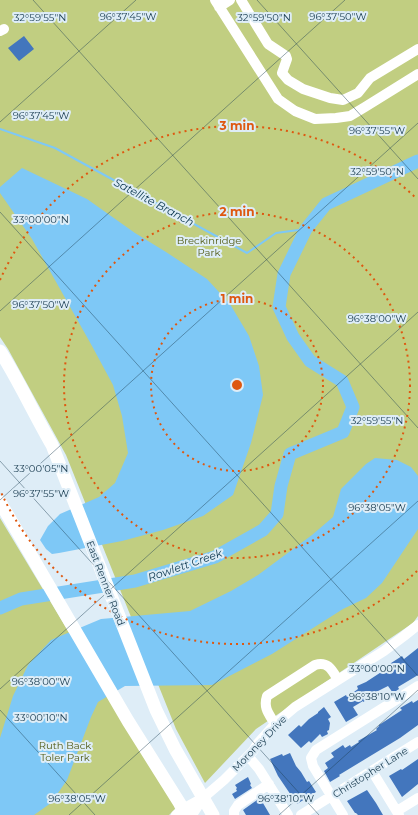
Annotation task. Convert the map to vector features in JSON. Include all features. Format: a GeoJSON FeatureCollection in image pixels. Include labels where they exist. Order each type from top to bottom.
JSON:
{"type":"FeatureCollection","features":[{"type":"Feature","properties":{"kind":"main road","name":"East Renner Road"},"geometry":{"type":"LineString","coordinates":[[0,351],[52,445],[156,710],[175,749],[213,815]]}},
{"type":"Feature","properties":{"kind":"main road"},"geometry":{"type":"LineString","coordinates":[[0,502],[128,721],[185,813]]}},
{"type":"Feature","properties":{"kind":"street"},"geometry":{"type":"LineString","coordinates":[[230,0],[217,3],[278,99],[295,111],[315,119],[350,116],[418,74]]}},
{"type":"Feature","properties":{"kind":"street"},"geometry":{"type":"LineString","coordinates":[[241,0],[268,44],[286,56],[287,59],[282,73],[267,83]]}},
{"type":"Feature","properties":{"kind":"street"},"geometry":{"type":"LineString","coordinates":[[282,73],[288,80],[303,90],[342,100],[358,93],[370,78],[418,49]]}},
{"type":"Feature","properties":{"kind":"street"},"geometry":{"type":"LineString","coordinates":[[358,93],[365,107]]}},
{"type":"Feature","properties":{"kind":"street","name":"Moroney Drive"},"geometry":{"type":"LineString","coordinates":[[185,813],[224,780],[253,751],[275,724],[295,707],[404,636],[418,625]]}},
{"type":"Feature","properties":{"kind":"street"},"geometry":{"type":"LineString","coordinates":[[275,724],[267,713],[265,707],[267,696],[315,665],[319,664],[324,664],[329,667],[334,672],[338,680]]}},
{"type":"Feature","properties":{"kind":"street"},"geometry":{"type":"LineString","coordinates":[[343,815],[313,766],[311,758],[316,750],[418,686]]}},
{"type":"Feature","properties":{"kind":"street","name":"Christopher Lane"},"geometry":{"type":"LineString","coordinates":[[302,815],[418,742]]}},
{"type":"Feature","properties":{"kind":"street"},"geometry":{"type":"LineString","coordinates":[[248,756],[259,769],[288,815]]}},
{"type":"Feature","properties":{"kind":"street"},"geometry":{"type":"LineString","coordinates":[[372,771],[398,813],[418,798]]}},
{"type":"Feature","properties":{"kind":"street"},"geometry":{"type":"LineString","coordinates":[[234,815],[234,811],[238,805],[268,784]]}},
{"type":"Feature","properties":{"kind":"green space","name":"Breckinridge Park"},"geometry":{"type":"Polygon","coordinates":[[[0,0],[418,0],[418,616],[413,623],[256,729],[205,783],[176,729],[66,455],[0,337],[0,0]]]}},
{"type":"Feature","properties":{"kind":"green space","name":"Ruth Back Toler Park"},"geometry":{"type":"Polygon","coordinates":[[[0,518],[174,805],[175,809],[169,815],[0,815],[0,518]]]}},
{"type":"Feature","properties":{"kind":"water"},"geometry":{"type":"Polygon","coordinates":[[[22,168],[87,199],[135,233],[207,279],[230,304],[249,336],[259,366],[263,395],[251,443],[233,495],[203,516],[163,530],[122,541],[59,553],[52,554],[46,549],[40,540],[48,526],[60,514],[99,497],[115,483],[128,453],[122,416],[113,385],[32,239],[0,193],[0,187],[22,168]]]}},
{"type":"Feature","properties":{"kind":"water"},"geometry":{"type":"Polygon","coordinates":[[[375,458],[397,460],[411,467],[418,476],[418,529],[382,583],[366,598],[343,609],[272,654],[212,685],[125,686],[98,702],[67,780],[51,803],[34,815],[0,815],[0,738],[13,696],[28,665],[51,640],[101,619],[190,611],[231,591],[258,575],[312,535],[333,517],[341,489],[366,464],[375,458]]]}},
{"type":"Feature","properties":{"kind":"building"},"geometry":{"type":"Polygon","coordinates":[[[24,36],[34,49],[19,61],[8,48],[24,36]]]}},
{"type":"Feature","properties":{"kind":"building"},"geometry":{"type":"Polygon","coordinates":[[[418,648],[418,675],[398,687],[399,689],[393,693],[388,686],[374,693],[376,697],[370,701],[368,699],[353,707],[358,715],[346,722],[334,702],[346,695],[347,697],[358,689],[357,686],[389,667],[388,665],[402,656],[404,659],[418,648]]]}},
{"type":"Feature","properties":{"kind":"building"},"geometry":{"type":"Polygon","coordinates":[[[418,700],[418,725],[330,782],[324,771],[328,768],[325,763],[334,757],[331,753],[343,745],[345,748],[350,745],[351,747],[377,730],[376,729],[379,725],[402,710],[400,708],[412,701],[413,703],[418,700]]]}},
{"type":"Feature","properties":{"kind":"building"},"geometry":{"type":"Polygon","coordinates":[[[324,707],[331,717],[328,719],[330,723],[329,730],[327,731],[328,734],[322,737],[320,734],[311,743],[309,741],[301,748],[288,735],[299,725],[301,727],[324,707]]]}},
{"type":"Feature","properties":{"kind":"building"},"geometry":{"type":"Polygon","coordinates":[[[290,753],[296,766],[316,792],[297,804],[278,776],[270,759],[282,754],[283,756],[290,753]]]}},
{"type":"Feature","properties":{"kind":"building"},"geometry":{"type":"Polygon","coordinates":[[[418,759],[418,784],[402,797],[389,776],[401,769],[402,770],[418,759]]]}},
{"type":"Feature","properties":{"kind":"building"},"geometry":{"type":"Polygon","coordinates":[[[248,777],[252,788],[235,799],[232,794],[237,791],[235,785],[248,777]]]}},
{"type":"Feature","properties":{"kind":"building"},"geometry":{"type":"Polygon","coordinates":[[[367,790],[383,815],[358,815],[347,801],[367,790]]]}},
{"type":"Feature","properties":{"kind":"building"},"geometry":{"type":"Polygon","coordinates":[[[260,798],[270,815],[246,815],[243,810],[260,798]]]}},
{"type":"Feature","properties":{"kind":"waterway","name":"Satellite Branch"},"geometry":{"type":"LineString","coordinates":[[0,129],[55,148],[247,253],[276,233],[306,229]]}},
{"type":"Feature","properties":{"kind":"waterway","name":"Rowlett Creek"},"geometry":{"type":"LineString","coordinates":[[0,608],[21,599],[135,581],[215,557],[263,530],[277,514],[281,486],[290,454],[343,432],[353,407],[342,381],[310,361],[293,337],[279,307],[284,274],[306,229],[326,204],[418,161]]}}]}
